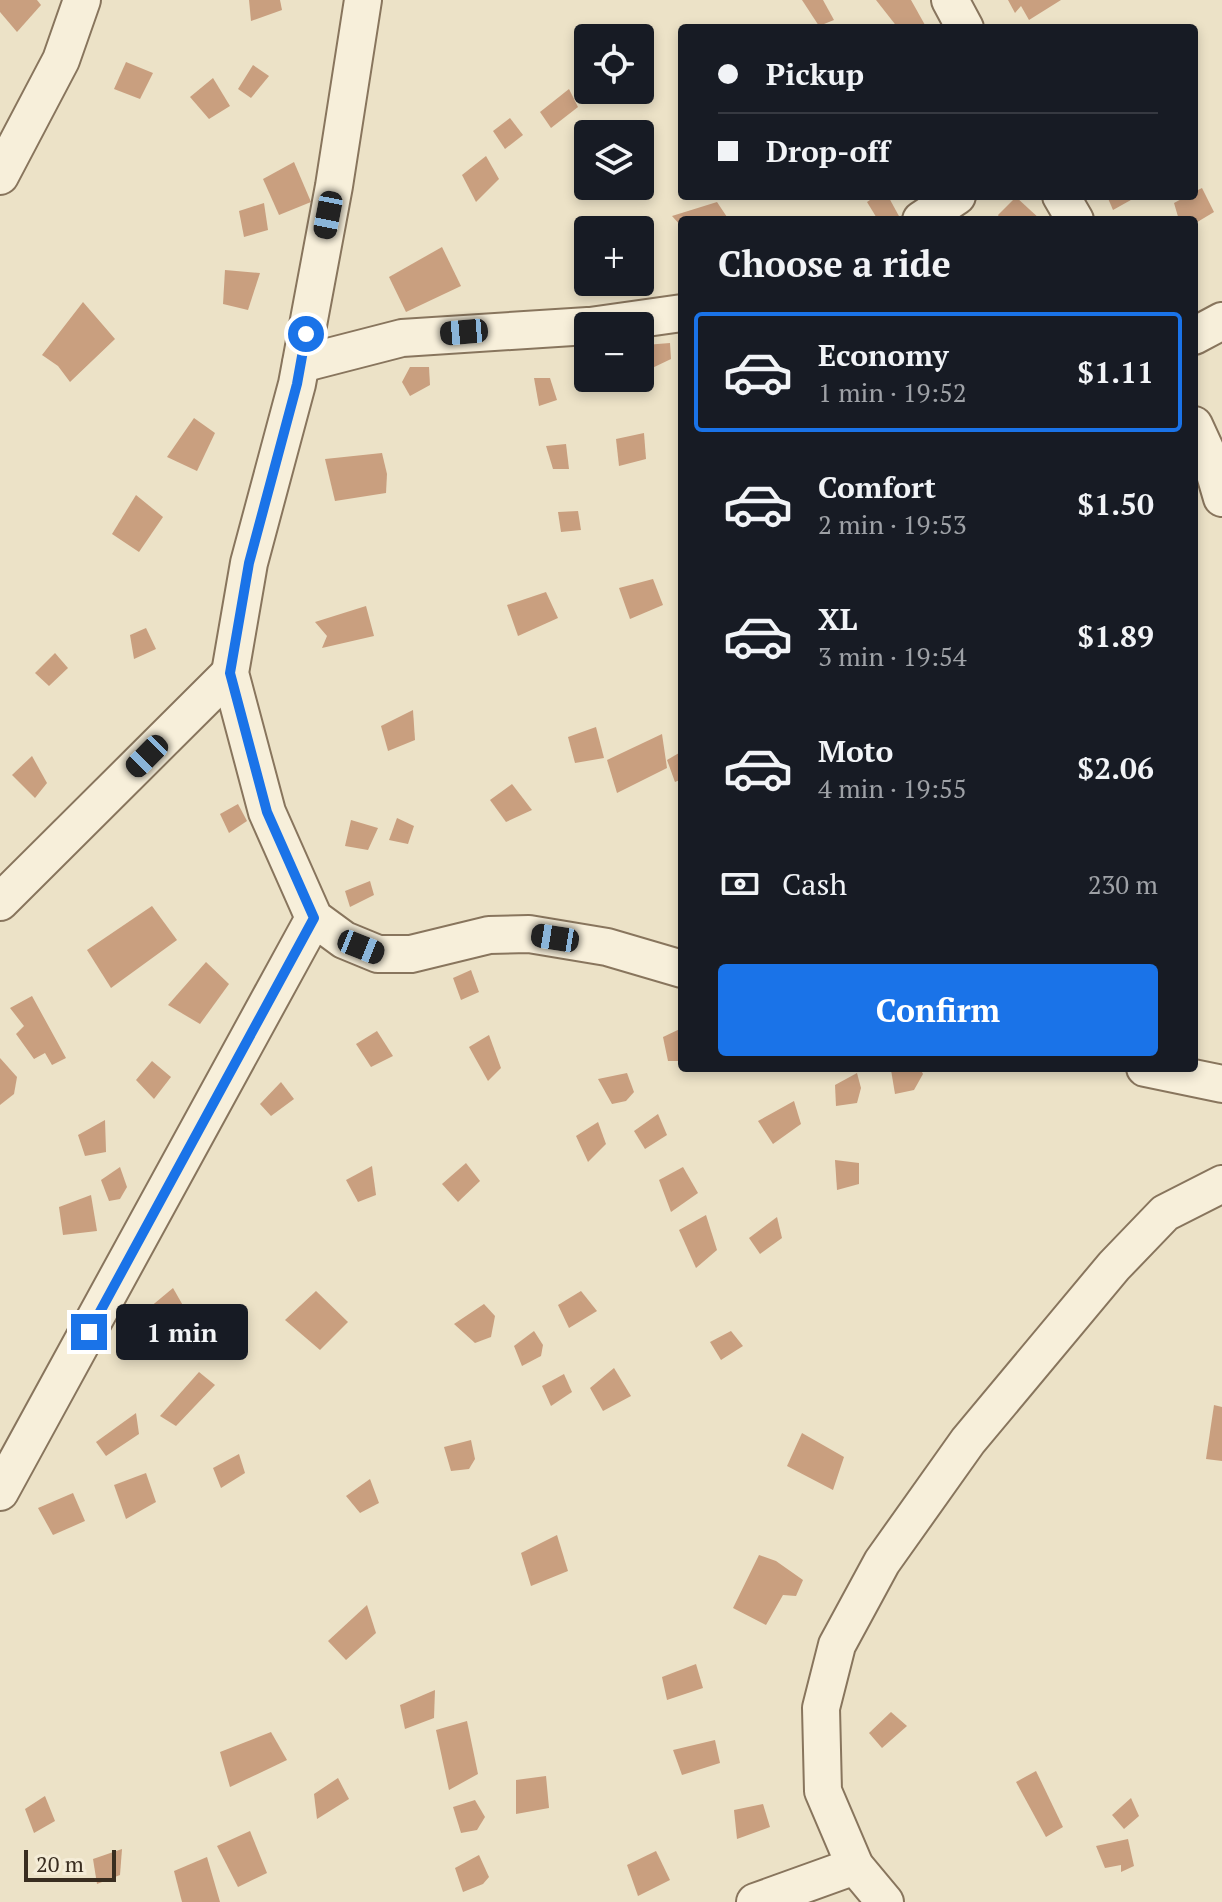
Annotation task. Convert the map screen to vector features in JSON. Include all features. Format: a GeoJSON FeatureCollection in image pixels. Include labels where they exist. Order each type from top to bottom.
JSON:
{"type":"FeatureCollection","features":[{"type":"Feature","properties":{"kind":"street"},"geometry":{"type":"LineString","coordinates":[[0,176],[61,60],[82,0]]}},
{"type":"Feature","properties":{"kind":"street"},"geometry":{"type":"LineString","coordinates":[[363,0],[334,186],[301,364],[249,563],[230,673],[267,812],[314,918],[344,940],[378,954],[411,954],[489,935],[529,934],[607,947],[678,968]]}},
{"type":"Feature","properties":{"kind":"street"},"geometry":{"type":"LineString","coordinates":[[950,0],[963,24]]}},
{"type":"Feature","properties":{"kind":"street"},"geometry":{"type":"LineString","coordinates":[[927,216],[951,200]]}},
{"type":"Feature","properties":{"kind":"street"},"geometry":{"type":"LineString","coordinates":[[654,317],[678,314]]}},
{"type":"Feature","properties":{"kind":"street"},"geometry":{"type":"LineString","coordinates":[[1198,334],[1222,321]]}},
{"type":"Feature","properties":{"kind":"street"},"geometry":{"type":"LineString","coordinates":[[301,364],[402,338],[574,327]]}},
{"type":"Feature","properties":{"kind":"street"},"geometry":{"type":"LineString","coordinates":[[1198,434],[1212,464],[1222,498]]}},
{"type":"Feature","properties":{"kind":"street"},"geometry":{"type":"LineString","coordinates":[[0,902],[230,673]]}},
{"type":"Feature","properties":{"kind":"street"},"geometry":{"type":"LineString","coordinates":[[0,1492],[314,918]]}},
{"type":"Feature","properties":{"kind":"street"},"geometry":{"type":"LineString","coordinates":[[1164,1072],[1222,1084]]}},
{"type":"Feature","properties":{"kind":"street"},"geometry":{"type":"LineString","coordinates":[[885,1902],[855,1866],[823,1791],[821,1708],[837,1645],[882,1562],[968,1441],[1114,1266],[1165,1213],[1222,1184]]}},
{"type":"Feature","properties":{"kind":"street"},"geometry":{"type":"LineString","coordinates":[[755,1902],[855,1866]]}},
{"type":"Feature","properties":{"kind":"building"},"geometry":{"type":"Polygon","coordinates":[[[0,0],[37,0],[41,5],[17,32],[0,12],[0,0]]]}},
{"type":"Feature","properties":{"kind":"building"},"geometry":{"type":"Polygon","coordinates":[[[249,0],[280,0],[282,10],[251,21],[249,0]]]}},
{"type":"Feature","properties":{"kind":"building"},"geometry":{"type":"Polygon","coordinates":[[[802,0],[823,0],[834,20],[818,24],[802,0]]]}},
{"type":"Feature","properties":{"kind":"building"},"geometry":{"type":"Polygon","coordinates":[[[876,0],[911,0],[924,24],[895,24],[876,0]]]}},
{"type":"Feature","properties":{"kind":"building"},"geometry":{"type":"Polygon","coordinates":[[[1008,0],[1061,0],[1029,20],[1021,6],[1015,13],[1008,0]]]}},
{"type":"Feature","properties":{"kind":"building"},"geometry":{"type":"Polygon","coordinates":[[[126,62],[153,73],[140,99],[114,89],[126,62]]]}},
{"type":"Feature","properties":{"kind":"building"},"geometry":{"type":"Polygon","coordinates":[[[253,65],[269,76],[251,98],[238,89],[253,65]]]}},
{"type":"Feature","properties":{"kind":"building"},"geometry":{"type":"Polygon","coordinates":[[[213,78],[230,106],[209,119],[190,97],[213,78]]]}},
{"type":"Feature","properties":{"kind":"building"},"geometry":{"type":"Polygon","coordinates":[[[569,89],[578,107],[551,128],[540,112],[569,89]]]}},
{"type":"Feature","properties":{"kind":"building"},"geometry":{"type":"Polygon","coordinates":[[[510,118],[523,135],[505,149],[493,131],[510,118]]]}},
{"type":"Feature","properties":{"kind":"building"},"geometry":{"type":"Polygon","coordinates":[[[486,156],[499,179],[476,202],[462,175],[486,156]]]}},
{"type":"Feature","properties":{"kind":"building"},"geometry":{"type":"Polygon","coordinates":[[[294,162],[311,202],[279,215],[263,179],[294,162]]]}},
{"type":"Feature","properties":{"kind":"building"},"geometry":{"type":"Polygon","coordinates":[[[1202,188],[1214,212],[1198,222],[1198,216],[1178,216],[1174,203],[1198,200],[1198,190],[1202,188]]]}},
{"type":"Feature","properties":{"kind":"building"},"geometry":{"type":"Polygon","coordinates":[[[890,200],[899,216],[876,216],[867,202],[890,200]]]}},
{"type":"Feature","properties":{"kind":"building"},"geometry":{"type":"Polygon","coordinates":[[[1013,200],[1019,200],[1037,216],[999,216],[1013,200]]]}},
{"type":"Feature","properties":{"kind":"building"},"geometry":{"type":"Polygon","coordinates":[[[1109,200],[1131,200],[1113,210],[1109,200]]]}},
{"type":"Feature","properties":{"kind":"building"},"geometry":{"type":"Polygon","coordinates":[[[717,202],[726,216],[678,216],[678,223],[672,216],[717,202]]]}},
{"type":"Feature","properties":{"kind":"building"},"geometry":{"type":"Polygon","coordinates":[[[264,203],[268,230],[244,237],[239,211],[264,203]]]}},
{"type":"Feature","properties":{"kind":"building"},"geometry":{"type":"Polygon","coordinates":[[[442,247],[461,286],[406,312],[389,277],[442,247]]]}},
{"type":"Feature","properties":{"kind":"building"},"geometry":{"type":"Polygon","coordinates":[[[225,270],[260,273],[248,310],[223,304],[225,270]]]}},
{"type":"Feature","properties":{"kind":"building"},"geometry":{"type":"Polygon","coordinates":[[[83,302],[115,339],[70,382],[58,366],[42,355],[83,302]]]}},
{"type":"Feature","properties":{"kind":"building"},"geometry":{"type":"Polygon","coordinates":[[[670,343],[671,359],[654,367],[654,344],[670,343]]]}},
{"type":"Feature","properties":{"kind":"building"},"geometry":{"type":"Polygon","coordinates":[[[410,367],[429,367],[430,385],[410,396],[402,382],[410,367]]]}},
{"type":"Feature","properties":{"kind":"building"},"geometry":{"type":"Polygon","coordinates":[[[534,378],[550,378],[557,400],[539,406],[534,378]]]}},
{"type":"Feature","properties":{"kind":"building"},"geometry":{"type":"Polygon","coordinates":[[[194,418],[215,433],[197,471],[167,457],[194,418]]]}},
{"type":"Feature","properties":{"kind":"building"},"geometry":{"type":"Polygon","coordinates":[[[644,433],[646,459],[619,466],[616,439],[644,433]]]}},
{"type":"Feature","properties":{"kind":"building"},"geometry":{"type":"Polygon","coordinates":[[[566,444],[569,469],[553,469],[546,446],[566,444]]]}},
{"type":"Feature","properties":{"kind":"building"},"geometry":{"type":"Polygon","coordinates":[[[382,453],[387,474],[386,493],[335,501],[325,459],[382,453]]]}},
{"type":"Feature","properties":{"kind":"building"},"geometry":{"type":"Polygon","coordinates":[[[136,495],[163,517],[139,552],[112,534],[136,495]]]}},
{"type":"Feature","properties":{"kind":"building"},"geometry":{"type":"Polygon","coordinates":[[[578,511],[581,530],[561,532],[558,512],[578,511]]]}},
{"type":"Feature","properties":{"kind":"building"},"geometry":{"type":"Polygon","coordinates":[[[653,579],[663,605],[630,619],[619,588],[653,579]]]}},
{"type":"Feature","properties":{"kind":"building"},"geometry":{"type":"Polygon","coordinates":[[[546,592],[558,618],[518,636],[507,605],[546,592]]]}},
{"type":"Feature","properties":{"kind":"building"},"geometry":{"type":"Polygon","coordinates":[[[366,606],[374,636],[322,648],[327,636],[315,622],[366,606]]]}},
{"type":"Feature","properties":{"kind":"building"},"geometry":{"type":"Polygon","coordinates":[[[146,628],[156,649],[134,659],[130,635],[146,628]]]}},
{"type":"Feature","properties":{"kind":"building"},"geometry":{"type":"Polygon","coordinates":[[[55,653],[68,668],[49,686],[35,673],[55,653]]]}},
{"type":"Feature","properties":{"kind":"building"},"geometry":{"type":"Polygon","coordinates":[[[413,710],[415,740],[388,751],[381,726],[413,710]]]}},
{"type":"Feature","properties":{"kind":"building"},"geometry":{"type":"Polygon","coordinates":[[[596,727],[604,758],[575,763],[568,737],[596,727]]]}},
{"type":"Feature","properties":{"kind":"building"},"geometry":{"type":"Polygon","coordinates":[[[662,734],[667,768],[617,793],[607,760],[662,734]]]}},
{"type":"Feature","properties":{"kind":"building"},"geometry":{"type":"Polygon","coordinates":[[[678,754],[678,781],[675,782],[667,760],[678,754]]]}},
{"type":"Feature","properties":{"kind":"building"},"geometry":{"type":"Polygon","coordinates":[[[32,756],[47,783],[35,798],[12,775],[32,756]]]}},
{"type":"Feature","properties":{"kind":"building"},"geometry":{"type":"Polygon","coordinates":[[[512,784],[532,810],[506,822],[490,800],[512,784]]]}},
{"type":"Feature","properties":{"kind":"building"},"geometry":{"type":"Polygon","coordinates":[[[238,804],[247,821],[229,833],[220,814],[238,804]]]}},
{"type":"Feature","properties":{"kind":"building"},"geometry":{"type":"Polygon","coordinates":[[[397,818],[414,826],[408,844],[389,840],[397,818]]]}},
{"type":"Feature","properties":{"kind":"building"},"geometry":{"type":"Polygon","coordinates":[[[351,820],[378,828],[368,850],[345,846],[351,820]]]}},
{"type":"Feature","properties":{"kind":"building"},"geometry":{"type":"Polygon","coordinates":[[[370,881],[374,895],[350,907],[345,891],[370,881]]]}},
{"type":"Feature","properties":{"kind":"building"},"geometry":{"type":"Polygon","coordinates":[[[152,906],[177,940],[111,988],[87,950],[152,906]]]}},
{"type":"Feature","properties":{"kind":"building"},"geometry":{"type":"Polygon","coordinates":[[[206,962],[229,984],[200,1024],[168,1005],[206,962]]]}},
{"type":"Feature","properties":{"kind":"building"},"geometry":{"type":"Polygon","coordinates":[[[471,970],[479,992],[461,1000],[453,978],[471,970]]]}},
{"type":"Feature","properties":{"kind":"building"},"geometry":{"type":"Polygon","coordinates":[[[32,996],[66,1058],[52,1065],[45,1053],[34,1059],[16,1034],[24,1026],[10,1008],[32,996]]]}},
{"type":"Feature","properties":{"kind":"building"},"geometry":{"type":"Polygon","coordinates":[[[678,1030],[678,1061],[668,1061],[663,1037],[678,1030]]]}},
{"type":"Feature","properties":{"kind":"building"},"geometry":{"type":"Polygon","coordinates":[[[377,1031],[393,1056],[371,1067],[356,1044],[377,1031]]]}},
{"type":"Feature","properties":{"kind":"building"},"geometry":{"type":"Polygon","coordinates":[[[489,1035],[501,1068],[488,1081],[469,1047],[489,1035]]]}},
{"type":"Feature","properties":{"kind":"building"},"geometry":{"type":"Polygon","coordinates":[[[0,1058],[17,1077],[14,1094],[0,1105],[0,1058]]]}},
{"type":"Feature","properties":{"kind":"building"},"geometry":{"type":"Polygon","coordinates":[[[152,1061],[171,1077],[154,1099],[136,1080],[152,1061]]]}},
{"type":"Feature","properties":{"kind":"building"},"geometry":{"type":"Polygon","coordinates":[[[891,1072],[922,1072],[914,1090],[895,1094],[891,1072]]]}},
{"type":"Feature","properties":{"kind":"building"},"geometry":{"type":"Polygon","coordinates":[[[627,1073],[634,1092],[626,1101],[612,1104],[598,1079],[627,1073]]]}},
{"type":"Feature","properties":{"kind":"building"},"geometry":{"type":"Polygon","coordinates":[[[857,1073],[861,1088],[857,1103],[836,1106],[835,1085],[857,1073]]]}},
{"type":"Feature","properties":{"kind":"building"},"geometry":{"type":"Polygon","coordinates":[[[281,1082],[294,1099],[271,1116],[260,1104],[281,1082]]]}},
{"type":"Feature","properties":{"kind":"building"},"geometry":{"type":"Polygon","coordinates":[[[794,1101],[801,1124],[773,1144],[758,1121],[794,1101]]]}},
{"type":"Feature","properties":{"kind":"building"},"geometry":{"type":"Polygon","coordinates":[[[658,1114],[667,1135],[645,1149],[634,1131],[658,1114]]]}},
{"type":"Feature","properties":{"kind":"building"},"geometry":{"type":"Polygon","coordinates":[[[105,1120],[106,1152],[85,1156],[78,1135],[105,1120]]]}},
{"type":"Feature","properties":{"kind":"building"},"geometry":{"type":"Polygon","coordinates":[[[598,1122],[606,1144],[588,1162],[576,1136],[598,1122]]]}},
{"type":"Feature","properties":{"kind":"building"},"geometry":{"type":"Polygon","coordinates":[[[835,1160],[859,1163],[859,1184],[837,1190],[835,1160]]]}},
{"type":"Feature","properties":{"kind":"building"},"geometry":{"type":"Polygon","coordinates":[[[466,1163],[480,1181],[458,1202],[442,1184],[466,1163]]]}},
{"type":"Feature","properties":{"kind":"building"},"geometry":{"type":"Polygon","coordinates":[[[372,1166],[376,1195],[358,1202],[346,1180],[372,1166]]]}},
{"type":"Feature","properties":{"kind":"building"},"geometry":{"type":"Polygon","coordinates":[[[120,1167],[127,1187],[120,1199],[109,1201],[101,1180],[120,1167]]]}},
{"type":"Feature","properties":{"kind":"building"},"geometry":{"type":"Polygon","coordinates":[[[683,1167],[698,1193],[671,1212],[659,1180],[683,1167]]]}},
{"type":"Feature","properties":{"kind":"building"},"geometry":{"type":"Polygon","coordinates":[[[91,1195],[97,1231],[63,1235],[59,1207],[91,1195]]]}},
{"type":"Feature","properties":{"kind":"building"},"geometry":{"type":"Polygon","coordinates":[[[706,1215],[717,1250],[696,1268],[679,1230],[706,1215]]]}},
{"type":"Feature","properties":{"kind":"building"},"geometry":{"type":"Polygon","coordinates":[[[777,1217],[782,1238],[760,1254],[749,1238],[777,1217]]]}},
{"type":"Feature","properties":{"kind":"building"},"geometry":{"type":"Polygon","coordinates":[[[173,1288],[189,1316],[167,1330],[149,1308],[173,1288]]]}},
{"type":"Feature","properties":{"kind":"building"},"geometry":{"type":"Polygon","coordinates":[[[316,1291],[348,1322],[320,1350],[285,1320],[316,1291]]]}},
{"type":"Feature","properties":{"kind":"building"},"geometry":{"type":"Polygon","coordinates":[[[581,1291],[597,1311],[569,1328],[558,1305],[581,1291]]]}},
{"type":"Feature","properties":{"kind":"building"},"geometry":{"type":"Polygon","coordinates":[[[484,1304],[495,1316],[491,1337],[475,1343],[454,1324],[484,1304]]]}},
{"type":"Feature","properties":{"kind":"building"},"geometry":{"type":"Polygon","coordinates":[[[534,1331],[543,1345],[541,1356],[522,1366],[514,1346],[534,1331]]]}},
{"type":"Feature","properties":{"kind":"building"},"geometry":{"type":"Polygon","coordinates":[[[731,1331],[743,1346],[721,1360],[710,1342],[731,1331]]]}},
{"type":"Feature","properties":{"kind":"building"},"geometry":{"type":"Polygon","coordinates":[[[614,1368],[631,1396],[603,1411],[590,1388],[614,1368]]]}},
{"type":"Feature","properties":{"kind":"building"},"geometry":{"type":"Polygon","coordinates":[[[199,1372],[215,1385],[176,1426],[160,1416],[199,1372]]]}},
{"type":"Feature","properties":{"kind":"building"},"geometry":{"type":"Polygon","coordinates":[[[564,1374],[572,1392],[551,1406],[542,1386],[564,1374]]]}},
{"type":"Feature","properties":{"kind":"building"},"geometry":{"type":"Polygon","coordinates":[[[1214,1405],[1222,1407],[1222,1461],[1206,1459],[1214,1405]]]}},
{"type":"Feature","properties":{"kind":"building"},"geometry":{"type":"Polygon","coordinates":[[[136,1413],[139,1434],[106,1456],[96,1442],[136,1413]]]}},
{"type":"Feature","properties":{"kind":"building"},"geometry":{"type":"Polygon","coordinates":[[[802,1433],[844,1457],[833,1490],[787,1466],[802,1433]]]}},
{"type":"Feature","properties":{"kind":"building"},"geometry":{"type":"Polygon","coordinates":[[[471,1440],[475,1459],[469,1469],[451,1471],[444,1447],[471,1440]]]}},
{"type":"Feature","properties":{"kind":"building"},"geometry":{"type":"Polygon","coordinates":[[[239,1454],[245,1473],[221,1488],[213,1468],[239,1454]]]}},
{"type":"Feature","properties":{"kind":"building"},"geometry":{"type":"Polygon","coordinates":[[[146,1473],[156,1502],[126,1519],[114,1485],[146,1473]]]}},
{"type":"Feature","properties":{"kind":"building"},"geometry":{"type":"Polygon","coordinates":[[[370,1479],[379,1503],[360,1513],[346,1496],[370,1479]]]}},
{"type":"Feature","properties":{"kind":"building"},"geometry":{"type":"Polygon","coordinates":[[[73,1493],[85,1521],[53,1535],[38,1508],[73,1493]]]}},
{"type":"Feature","properties":{"kind":"building"},"geometry":{"type":"Polygon","coordinates":[[[557,1535],[568,1571],[531,1586],[521,1553],[557,1535]]]}},
{"type":"Feature","properties":{"kind":"building"},"geometry":{"type":"Polygon","coordinates":[[[759,1555],[776,1561],[803,1580],[796,1596],[783,1595],[766,1625],[733,1608],[759,1555]]]}},
{"type":"Feature","properties":{"kind":"building"},"geometry":{"type":"Polygon","coordinates":[[[367,1605],[376,1633],[346,1660],[328,1641],[367,1605]]]}},
{"type":"Feature","properties":{"kind":"building"},"geometry":{"type":"Polygon","coordinates":[[[696,1664],[703,1688],[667,1700],[662,1677],[696,1664]]]}},
{"type":"Feature","properties":{"kind":"building"},"geometry":{"type":"Polygon","coordinates":[[[435,1690],[434,1718],[405,1729],[400,1705],[435,1690]]]}},
{"type":"Feature","properties":{"kind":"building"},"geometry":{"type":"Polygon","coordinates":[[[891,1712],[907,1726],[882,1748],[869,1733],[891,1712]]]}},
{"type":"Feature","properties":{"kind":"building"},"geometry":{"type":"Polygon","coordinates":[[[467,1721],[478,1774],[449,1790],[436,1730],[467,1721]]]}},
{"type":"Feature","properties":{"kind":"building"},"geometry":{"type":"Polygon","coordinates":[[[271,1732],[287,1760],[230,1787],[220,1752],[271,1732]]]}},
{"type":"Feature","properties":{"kind":"building"},"geometry":{"type":"Polygon","coordinates":[[[715,1740],[720,1763],[682,1775],[673,1750],[715,1740]]]}},
{"type":"Feature","properties":{"kind":"building"},"geometry":{"type":"Polygon","coordinates":[[[1036,1771],[1063,1827],[1046,1837],[1016,1782],[1036,1771]]]}},
{"type":"Feature","properties":{"kind":"building"},"geometry":{"type":"Polygon","coordinates":[[[546,1776],[549,1808],[516,1814],[516,1780],[546,1776]]]}},
{"type":"Feature","properties":{"kind":"building"},"geometry":{"type":"Polygon","coordinates":[[[338,1778],[349,1799],[317,1819],[314,1794],[338,1778]]]}},
{"type":"Feature","properties":{"kind":"building"},"geometry":{"type":"Polygon","coordinates":[[[45,1796],[55,1821],[34,1833],[25,1809],[45,1796]]]}},
{"type":"Feature","properties":{"kind":"building"},"geometry":{"type":"Polygon","coordinates":[[[1131,1798],[1139,1816],[1124,1829],[1112,1815],[1131,1798]]]}},
{"type":"Feature","properties":{"kind":"building"},"geometry":{"type":"Polygon","coordinates":[[[475,1800],[485,1817],[477,1830],[461,1833],[453,1807],[475,1800]]]}},
{"type":"Feature","properties":{"kind":"building"},"geometry":{"type":"Polygon","coordinates":[[[763,1804],[770,1827],[737,1839],[734,1810],[763,1804]]]}},
{"type":"Feature","properties":{"kind":"building"},"geometry":{"type":"Polygon","coordinates":[[[250,1831],[267,1873],[238,1887],[217,1846],[250,1831]]]}},
{"type":"Feature","properties":{"kind":"building"},"geometry":{"type":"Polygon","coordinates":[[[1128,1839],[1134,1866],[1121,1872],[1121,1865],[1105,1868],[1096,1846],[1128,1839]]]}},
{"type":"Feature","properties":{"kind":"building"},"geometry":{"type":"Polygon","coordinates":[[[122,1849],[120,1875],[97,1884],[93,1859],[122,1849]]]}},
{"type":"Feature","properties":{"kind":"building"},"geometry":{"type":"Polygon","coordinates":[[[656,1851],[670,1880],[638,1896],[627,1865],[656,1851]]]}},
{"type":"Feature","properties":{"kind":"building"},"geometry":{"type":"Polygon","coordinates":[[[479,1855],[489,1877],[483,1884],[463,1892],[455,1868],[479,1855]]]}},
{"type":"Feature","properties":{"kind":"building"},"geometry":{"type":"Polygon","coordinates":[[[207,1857],[220,1902],[182,1902],[174,1871],[207,1857]]]}},
{"type":"Feature","properties":{"kind":"route"},"geometry":{"type":"LineString","coordinates":[[89,1332],[314,918],[267,812],[230,673],[249,563],[297,384],[306,334]]}}]}
